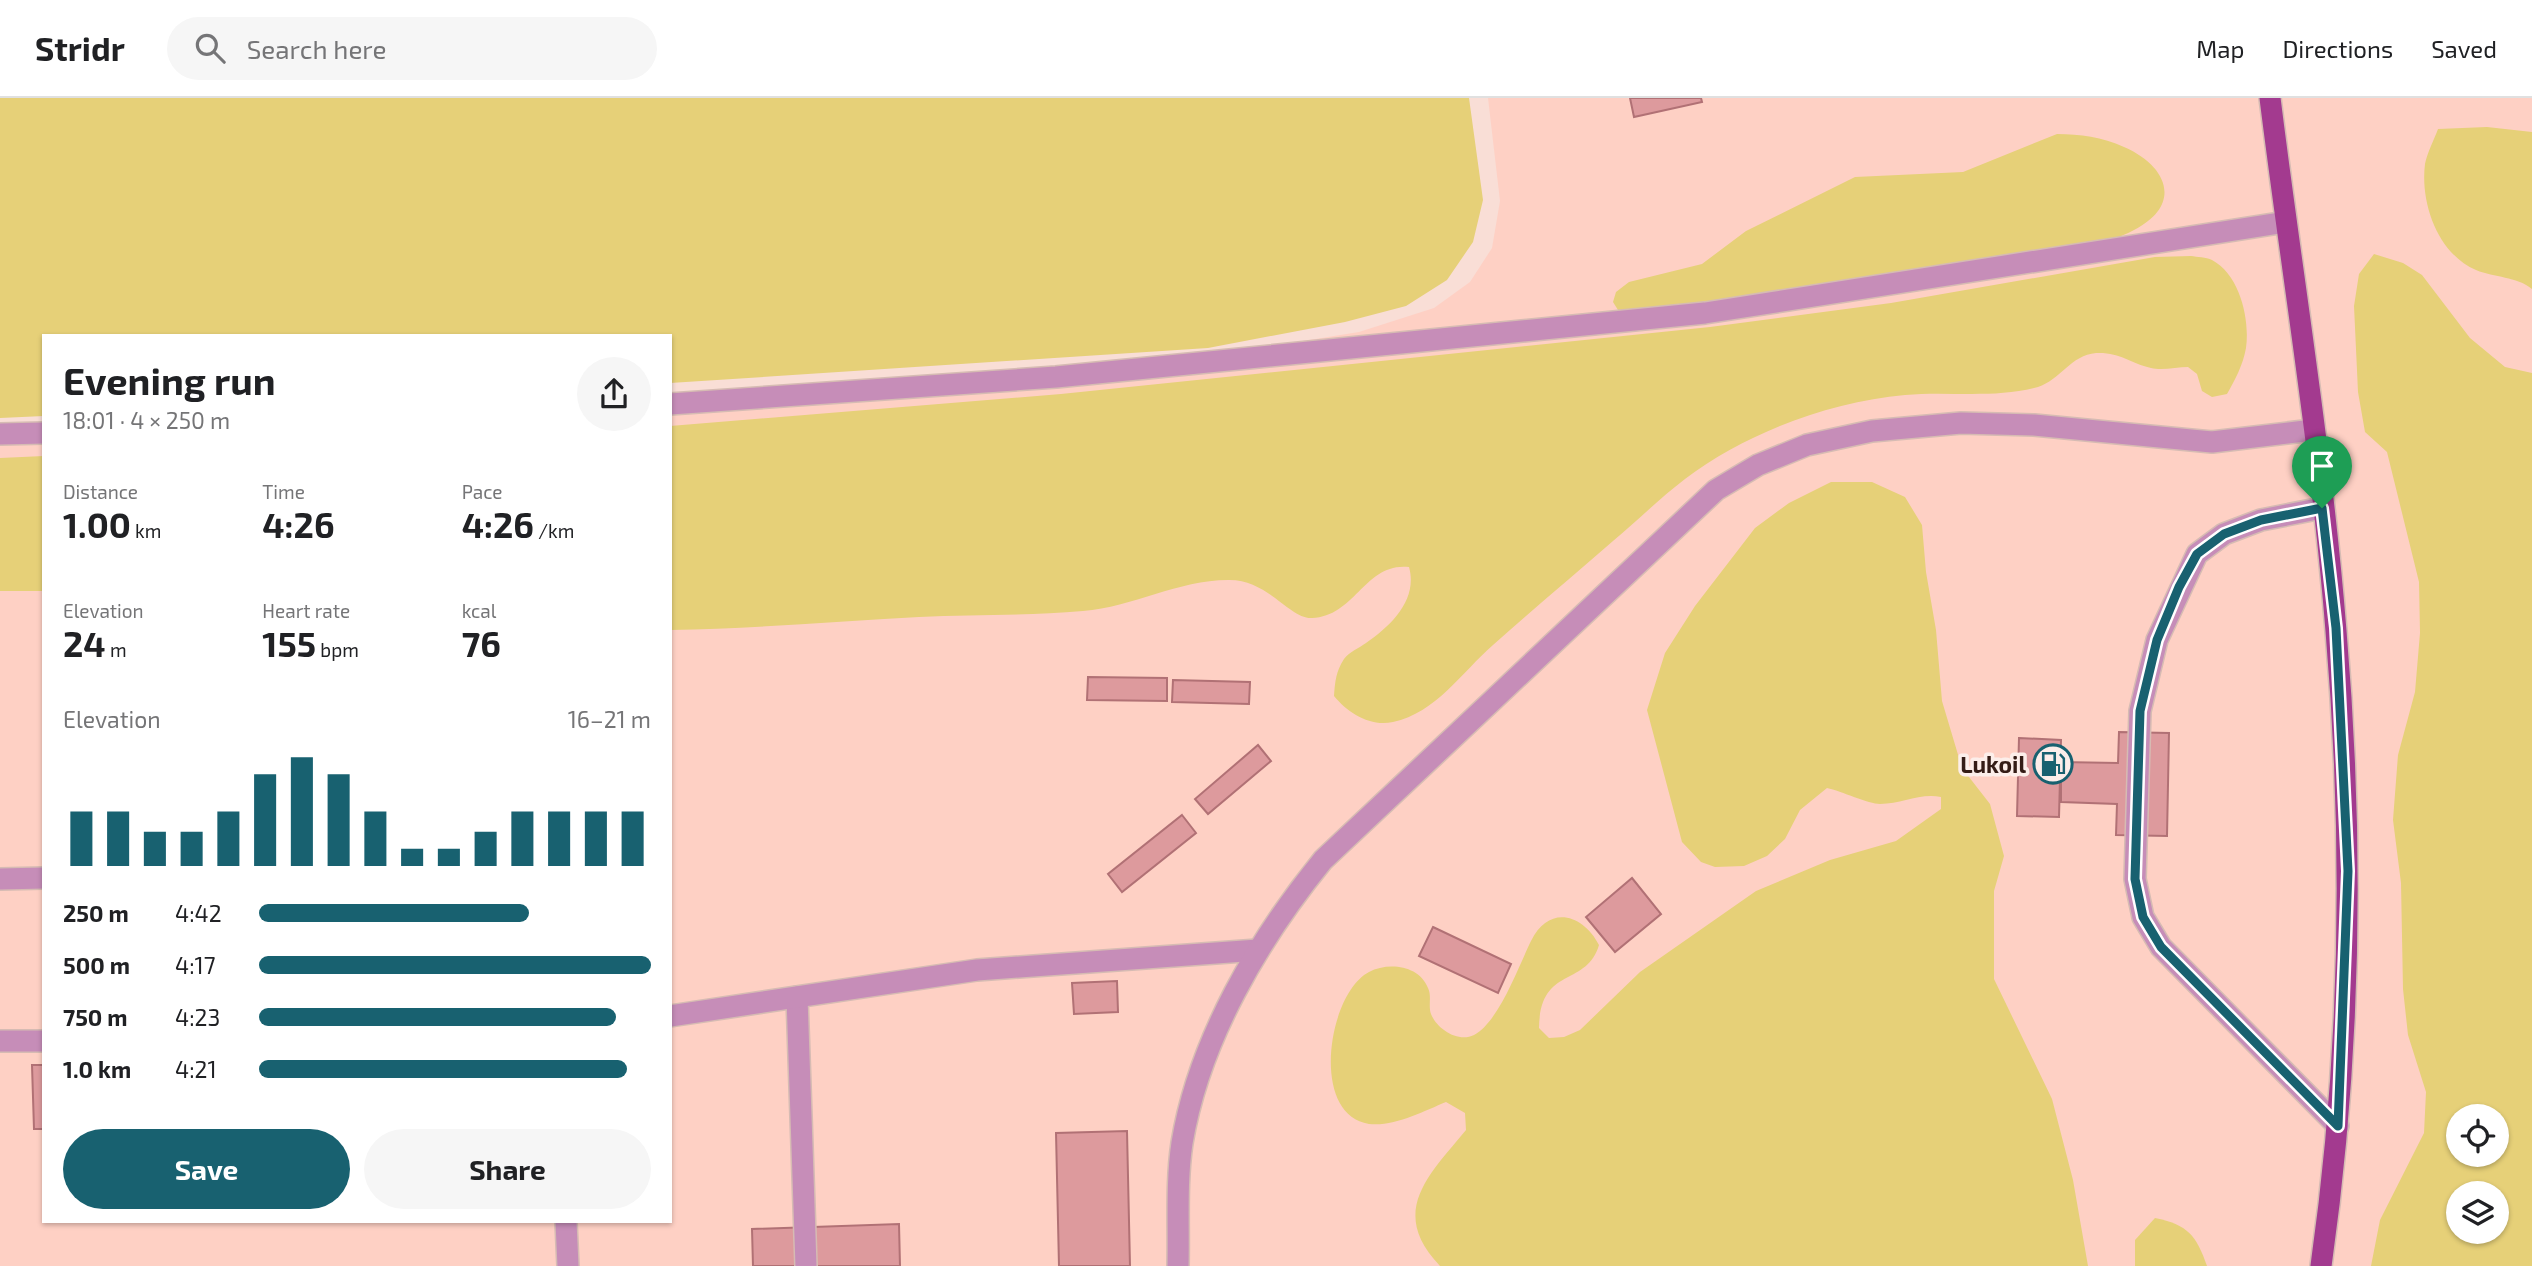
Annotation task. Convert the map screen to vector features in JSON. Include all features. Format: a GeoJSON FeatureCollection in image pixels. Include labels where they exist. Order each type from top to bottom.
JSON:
{"type":"FeatureCollection","features":[{"type":"Feature","properties":{"kind":"main road"},"geometry":{"type":"LineString","coordinates":[[2270,98],[2336,628],[2347,821],[2346,985],[2338,1126],[2321,1266]]}},
{"type":"Feature","properties":{"kind":"lane"},"geometry":{"type":"LineString","coordinates":[[672,404],[1056,377],[1705,313],[2286,222]]}},
{"type":"Feature","properties":{"kind":"lane"},"geometry":{"type":"LineString","coordinates":[[1178,1266],[1182,1146],[1191,1101],[1217,1032],[1258,950],[1293,897],[1323,860],[1716,490],[1758,465],[1807,445],[1858,434],[1961,423],[2034,425],[2212,442],[2313,430]]}},
{"type":"Feature","properties":{"kind":"lane"},"geometry":{"type":"LineString","coordinates":[[0,434],[42,433]]}},
{"type":"Feature","properties":{"kind":"lane"},"geometry":{"type":"LineString","coordinates":[[2322,508],[2261,520],[2224,534],[2197,554],[2179,587],[2157,640],[2140,711],[2135,879],[2143,917],[2161,947],[2338,1126]]}},
{"type":"Feature","properties":{"kind":"lane"},"geometry":{"type":"LineString","coordinates":[[0,879],[42,878]]}},
{"type":"Feature","properties":{"kind":"lane"},"geometry":{"type":"LineString","coordinates":[[672,1016],[1038,964],[1258,950]]}},
{"type":"Feature","properties":{"kind":"lane"},"geometry":{"type":"LineString","coordinates":[[797,997],[806,1266]]}},
{"type":"Feature","properties":{"kind":"lane"},"geometry":{"type":"LineString","coordinates":[[0,1041],[42,1041]]}},
{"type":"Feature","properties":{"kind":"lane"},"geometry":{"type":"LineString","coordinates":[[566,1223],[569,1266]]}},
{"type":"Feature","properties":{"kind":"shaded area"},"geometry":{"type":"Polygon","coordinates":[[[0,98],[1469,98],[1483,200],[1473,242],[1447,280],[1406,306],[1345,322],[1208,348],[672,383],[672,334],[42,334],[42,416],[0,418],[0,98]]]}},
{"type":"Feature","properties":{"kind":"shaded area"},"geometry":{"type":"Polygon","coordinates":[[[1488,98],[2532,98],[2532,1266],[0,1266],[0,427],[42,425],[42,1223],[672,1223],[672,395],[1208,356],[1359,332],[1434,308],[1470,282],[1492,248],[1500,201],[1488,98]]]}},
{"type":"Feature","properties":{"kind":"shaded area"},"geometry":{"type":"Polygon","coordinates":[[[2487,127],[2532,132],[2532,289],[2519,282],[2483,273],[2463,262],[2442,240],[2429,210],[2424,179],[2425,164],[2438,129],[2487,127]]]}},
{"type":"Feature","properties":{"kind":"shaded area"},"geometry":{"type":"Polygon","coordinates":[[[2057,134],[2099,138],[2139,155],[2151,164],[2164,186],[2164,198],[2159,209],[2149,220],[2119,237],[2069,250],[1860,283],[1625,313],[1618,310],[1613,302],[1616,292],[1629,282],[1702,264],[1746,231],[1855,177],[1963,172],[2057,134]]]}},
{"type":"Feature","properties":{"kind":"shaded area"},"geometry":{"type":"Polygon","coordinates":[[[2374,254],[2403,263],[2422,275],[2470,338],[2505,367],[2532,373],[2532,1266],[2371,1266],[2380,1220],[2424,1133],[2426,1092],[2408,1035],[2403,989],[2401,883],[2393,820],[2398,755],[2415,692],[2420,633],[2419,582],[2387,452],[2365,432],[2358,392],[2354,306],[2359,274],[2374,254]]]}},
{"type":"Feature","properties":{"kind":"shaded area"},"geometry":{"type":"Polygon","coordinates":[[[2191,256],[2210,259],[2222,267],[2236,287],[2244,311],[2247,337],[2241,366],[2227,394],[2212,397],[2202,391],[2197,374],[2188,367],[2155,369],[2118,356],[2096,353],[2079,358],[2046,384],[2022,391],[1905,395],[1847,405],[1789,422],[1734,447],[1685,479],[1508,632],[1435,701],[1408,717],[1393,722],[1376,722],[1353,713],[1334,696],[1335,686],[1339,668],[1346,657],[1385,628],[1401,610],[1410,590],[1409,567],[1394,568],[1381,573],[1340,608],[1327,615],[1312,618],[1303,617],[1255,586],[1228,580],[1191,584],[1102,609],[1083,611],[672,630],[672,426],[1061,394],[1710,327],[1891,303],[2155,257],[2191,256]]]}},
{"type":"Feature","properties":{"kind":"shaded area"},"geometry":{"type":"Polygon","coordinates":[[[42,456],[42,591],[0,591],[0,458],[42,456]]]}},
{"type":"Feature","properties":{"kind":"shaded area"},"geometry":{"type":"Polygon","coordinates":[[[1831,482],[1872,482],[1905,497],[1922,525],[1942,701],[1962,768],[1990,804],[2004,856],[1994,891],[1994,979],[2052,1099],[2073,1180],[2088,1266],[1440,1266],[1425,1246],[1417,1228],[1416,1211],[1428,1179],[1466,1130],[1465,1113],[1446,1102],[1409,1118],[1388,1123],[1369,1124],[1350,1116],[1338,1099],[1332,1077],[1331,1052],[1343,1003],[1355,984],[1377,969],[1394,967],[1410,970],[1424,980],[1430,994],[1431,1014],[1438,1025],[1455,1036],[1468,1037],[1483,1028],[1500,1006],[1538,929],[1556,918],[1575,920],[1592,934],[1599,945],[1593,958],[1584,967],[1555,985],[1541,1008],[1539,1028],[1549,1038],[1564,1037],[1580,1030],[1640,972],[1756,891],[1830,860],[1896,841],[1941,809],[1941,797],[1925,796],[1880,804],[1827,788],[1800,810],[1785,839],[1767,856],[1744,866],[1715,867],[1701,862],[1682,842],[1647,710],[1665,653],[1695,606],[1755,528],[1789,503],[1831,482]]]}},
{"type":"Feature","properties":{"kind":"shaded area"},"geometry":{"type":"Polygon","coordinates":[[[2155,1218],[2176,1224],[2189,1233],[2199,1246],[2207,1266],[2135,1266],[2135,1240],[2155,1218]]]}},
{"type":"Feature","properties":{"kind":"building"},"geometry":{"type":"Polygon","coordinates":[[[1630,98],[1701,98],[1702,102],[1634,117],[1630,98]]]}},
{"type":"Feature","properties":{"kind":"building"},"geometry":{"type":"Polygon","coordinates":[[[1088,677],[1167,678],[1167,701],[1087,700],[1088,677]]]}},
{"type":"Feature","properties":{"kind":"building"},"geometry":{"type":"Polygon","coordinates":[[[1173,680],[1250,682],[1249,704],[1172,702],[1173,680]]]}},
{"type":"Feature","properties":{"kind":"building"},"geometry":{"type":"Polygon","coordinates":[[[2119,732],[2169,733],[2167,836],[2116,835],[2117,804],[2061,802],[2061,762],[2118,763],[2119,732]]]}},
{"type":"Feature","properties":{"kind":"building"},"geometry":{"type":"Polygon","coordinates":[[[2019,738],[2061,740],[2059,817],[2017,816],[2019,738]]]}},
{"type":"Feature","properties":{"kind":"building"},"geometry":{"type":"Polygon","coordinates":[[[1258,745],[1271,761],[1208,814],[1195,799],[1258,745]]]}},
{"type":"Feature","properties":{"kind":"building"},"geometry":{"type":"Polygon","coordinates":[[[1182,815],[1196,833],[1122,892],[1108,874],[1182,815]]]}},
{"type":"Feature","properties":{"kind":"building"},"geometry":{"type":"Polygon","coordinates":[[[1632,878],[1661,914],[1615,952],[1586,917],[1632,878]]]}},
{"type":"Feature","properties":{"kind":"building"},"geometry":{"type":"Polygon","coordinates":[[[1433,927],[1511,964],[1498,993],[1419,956],[1433,927]]]}},
{"type":"Feature","properties":{"kind":"building"},"geometry":{"type":"Polygon","coordinates":[[[1117,981],[1118,1012],[1074,1014],[1072,983],[1117,981]]]}},
{"type":"Feature","properties":{"kind":"building"},"geometry":{"type":"Polygon","coordinates":[[[32,1065],[42,1065],[42,1129],[34,1129],[32,1065]]]}},
{"type":"Feature","properties":{"kind":"building"},"geometry":{"type":"Polygon","coordinates":[[[1127,1131],[1130,1266],[1059,1266],[1056,1133],[1127,1131]]]}},
{"type":"Feature","properties":{"kind":"building"},"geometry":{"type":"Polygon","coordinates":[[[899,1224],[900,1266],[753,1266],[752,1229],[899,1224]]]}},
{"type":"Feature","properties":{"kind":"place","name":"Lukoil"},"geometry":{"type":"Point","coordinates":[2053,764]}},
{"type":"Feature","properties":{"kind":"route"},"geometry":{"type":"LineString","coordinates":[[2322,508],[2336,628],[2346,783],[2346,985],[2338,1126],[2161,947],[2143,917],[2135,879],[2140,711],[2157,640],[2179,587],[2197,554],[2224,534],[2261,520],[2322,508]]}}]}
